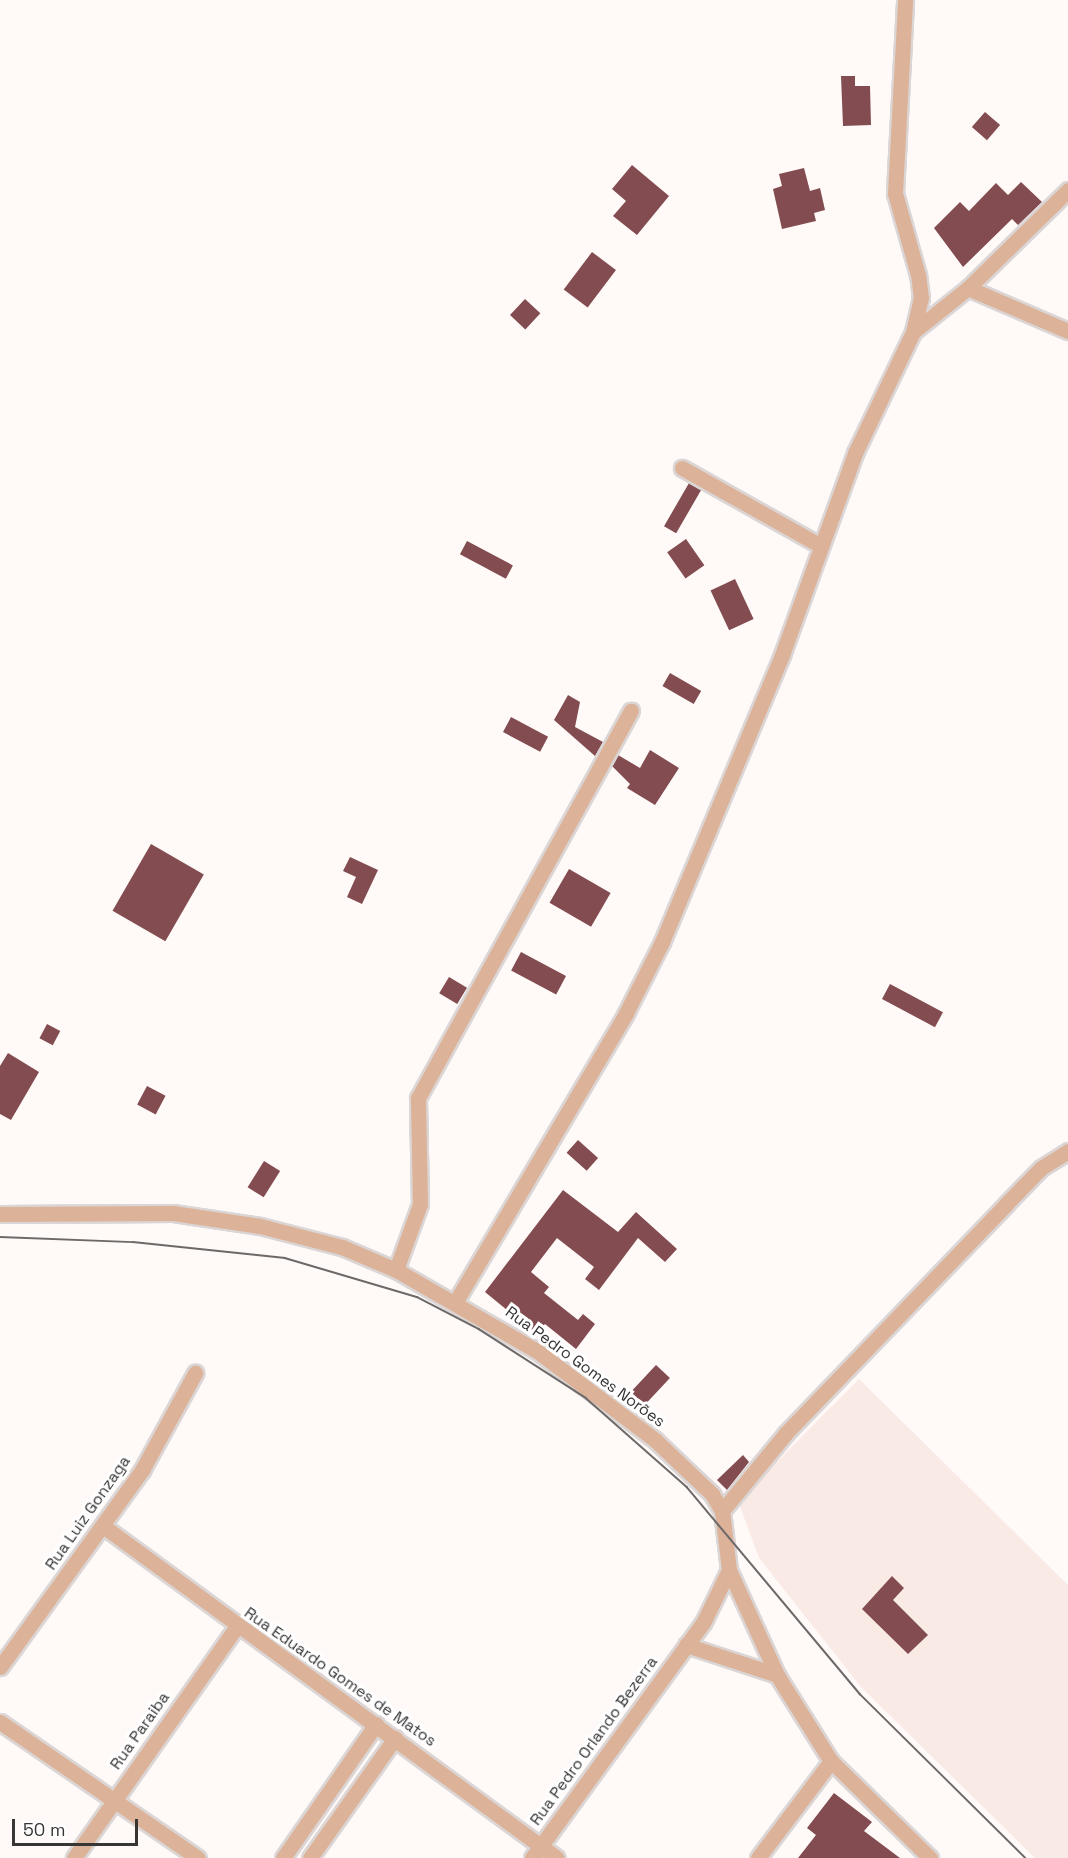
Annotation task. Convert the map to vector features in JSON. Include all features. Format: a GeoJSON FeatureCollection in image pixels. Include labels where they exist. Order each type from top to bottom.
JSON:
{"type":"FeatureCollection","features":[{"type":"Feature","properties":{"kind":"street"},"geometry":{"type":"LineString","coordinates":[[456,1301],[626,1013],[662,942],[782,656],[855,453],[913,332],[921,298],[918,275],[895,193],[904,0]]}},
{"type":"Feature","properties":{"kind":"street"},"geometry":{"type":"LineString","coordinates":[[913,332],[968,288],[1068,190]]}},
{"type":"Feature","properties":{"kind":"street"},"geometry":{"type":"LineString","coordinates":[[968,288],[1068,332]]}},
{"type":"Feature","properties":{"kind":"street"},"geometry":{"type":"LineString","coordinates":[[682,468],[821,546]]}},
{"type":"Feature","properties":{"kind":"street"},"geometry":{"type":"LineString","coordinates":[[396,1270],[420,1204],[418,1098],[631,711]]}},
{"type":"Feature","properties":{"kind":"street"},"geometry":{"type":"LineString","coordinates":[[722,1511],[786,1433],[1006,1204],[1041,1168],[1068,1151]]}},
{"type":"Feature","properties":{"kind":"street","name":"Rua Pedro Gomes Norões"},"geometry":{"type":"LineString","coordinates":[[0,1214],[172,1212],[260,1226],[342,1247],[396,1270],[456,1301],[620,1413],[700,1480],[722,1511],[729,1570]]}},
{"type":"Feature","properties":{"kind":"street","name":"Rua Luiz Gonzaga"},"geometry":{"type":"LineString","coordinates":[[0,1667],[142,1470],[195,1373]]}},
{"type":"Feature","properties":{"kind":"street","name":"Rua Eduardo Gomes de Matos"},"geometry":{"type":"LineString","coordinates":[[103,1526],[237,1626],[542,1843],[557,1858]]}},
{"type":"Feature","properties":{"kind":"street"},"geometry":{"type":"LineString","coordinates":[[729,1570],[777,1675],[831,1761],[930,1858]]}},
{"type":"Feature","properties":{"kind":"street","name":"Rua Pedro Orlando Bezerra"},"geometry":{"type":"LineString","coordinates":[[532,1858],[686,1645],[729,1570]]}},
{"type":"Feature","properties":{"kind":"street","name":"Rua Paraiba"},"geometry":{"type":"LineString","coordinates":[[74,1858],[237,1626]]}},
{"type":"Feature","properties":{"kind":"street"},"geometry":{"type":"LineString","coordinates":[[686,1645],[777,1675]]}},
{"type":"Feature","properties":{"kind":"street"},"geometry":{"type":"LineString","coordinates":[[0,1722],[198,1858]]}},
{"type":"Feature","properties":{"kind":"street"},"geometry":{"type":"LineString","coordinates":[[283,1858],[376,1724]]}},
{"type":"Feature","properties":{"kind":"street"},"geometry":{"type":"LineString","coordinates":[[310,1858],[395,1738]]}},
{"type":"Feature","properties":{"kind":"street"},"geometry":{"type":"LineString","coordinates":[[758,1858],[831,1761]]}},
{"type":"Feature","properties":{"kind":"shaded area"},"geometry":{"type":"Polygon","coordinates":[[[859,1379],[1068,1585],[1068,1858],[1035,1858],[861,1687],[759,1558],[738,1501],[859,1379]]]}},
{"type":"Feature","properties":{"kind":"building"},"geometry":{"type":"Polygon","coordinates":[[[841,76],[855,76],[855,86],[870,86],[871,125],[843,126],[841,76]]]}},
{"type":"Feature","properties":{"kind":"building"},"geometry":{"type":"Polygon","coordinates":[[[985,112],[1000,125],[987,140],[972,127],[985,112]]]}},
{"type":"Feature","properties":{"kind":"building"},"geometry":{"type":"Polygon","coordinates":[[[632,165],[669,196],[637,235],[613,216],[626,201],[612,189],[632,165]]]}},
{"type":"Feature","properties":{"kind":"building"},"geometry":{"type":"Polygon","coordinates":[[[804,168],[810,191],[820,188],[825,210],[814,213],[816,221],[782,229],[773,189],[782,186],[779,174],[804,168]]]}},
{"type":"Feature","properties":{"kind":"building"},"geometry":{"type":"Polygon","coordinates":[[[1021,182],[1042,202],[1018,225],[1012,219],[963,267],[934,228],[960,202],[969,211],[996,183],[1008,195],[1021,182]]]}},
{"type":"Feature","properties":{"kind":"building"},"geometry":{"type":"Polygon","coordinates":[[[592,252],[616,270],[588,308],[564,290],[592,252]]]}},
{"type":"Feature","properties":{"kind":"building"},"geometry":{"type":"Polygon","coordinates":[[[525,299],[540,313],[525,329],[510,315],[525,299]]]}},
{"type":"Feature","properties":{"kind":"building"},"geometry":{"type":"Polygon","coordinates":[[[689,483],[701,490],[676,533],[664,526],[689,483]]]}},
{"type":"Feature","properties":{"kind":"building"},"geometry":{"type":"Polygon","coordinates":[[[686,539],[704,565],[686,578],[667,552],[686,539]]]}},
{"type":"Feature","properties":{"kind":"building"},"geometry":{"type":"Polygon","coordinates":[[[467,541],[513,565],[506,579],[460,554],[467,541]]]}},
{"type":"Feature","properties":{"kind":"building"},"geometry":{"type":"Polygon","coordinates":[[[735,579],[754,619],[729,630],[711,590],[735,579]]]}},
{"type":"Feature","properties":{"kind":"building"},"geometry":{"type":"Polygon","coordinates":[[[670,673],[701,691],[694,704],[662,686],[670,673]]]}},
{"type":"Feature","properties":{"kind":"building"},"geometry":{"type":"Polygon","coordinates":[[[568,695],[580,702],[575,727],[603,742],[595,756],[554,720],[568,695]]]}},
{"type":"Feature","properties":{"kind":"building"},"geometry":{"type":"Polygon","coordinates":[[[511,717],[548,737],[540,752],[503,732],[511,717]]]}},
{"type":"Feature","properties":{"kind":"building"},"geometry":{"type":"Polygon","coordinates":[[[650,750],[679,768],[655,805],[627,788],[630,784],[612,766],[618,755],[640,768],[650,750]]]}},
{"type":"Feature","properties":{"kind":"building"},"geometry":{"type":"Polygon","coordinates":[[[151,844],[204,874],[165,941],[112,911],[151,844]]]}},
{"type":"Feature","properties":{"kind":"building"},"geometry":{"type":"Polygon","coordinates":[[[350,857],[378,870],[362,904],[347,897],[356,877],[343,871],[350,857]]]}},
{"type":"Feature","properties":{"kind":"building"},"geometry":{"type":"Polygon","coordinates":[[[569,869],[611,893],[591,927],[550,903],[569,869]]]}},
{"type":"Feature","properties":{"kind":"building"},"geometry":{"type":"Polygon","coordinates":[[[521,952],[566,976],[556,994],[511,971],[521,952]]]}},
{"type":"Feature","properties":{"kind":"building"},"geometry":{"type":"Polygon","coordinates":[[[449,977],[467,988],[457,1004],[439,993],[449,977]]]}},
{"type":"Feature","properties":{"kind":"building"},"geometry":{"type":"Polygon","coordinates":[[[890,984],[943,1012],[935,1027],[882,999],[890,984]]]}},
{"type":"Feature","properties":{"kind":"building"},"geometry":{"type":"Polygon","coordinates":[[[47,1024],[60,1031],[53,1045],[39,1038],[47,1024]]]}},
{"type":"Feature","properties":{"kind":"building"},"geometry":{"type":"Polygon","coordinates":[[[8,1053],[39,1072],[11,1120],[0,1114],[0,1066],[8,1053]]]}},
{"type":"Feature","properties":{"kind":"building"},"geometry":{"type":"Polygon","coordinates":[[[147,1086],[166,1096],[156,1114],[137,1105],[147,1086]]]}},
{"type":"Feature","properties":{"kind":"building"},"geometry":{"type":"Polygon","coordinates":[[[578,1140],[598,1158],[587,1171],[567,1153],[578,1140]]]}},
{"type":"Feature","properties":{"kind":"building"},"geometry":{"type":"Polygon","coordinates":[[[264,1161],[280,1171],[264,1197],[248,1187],[264,1161]]]}},
{"type":"Feature","properties":{"kind":"building"},"geometry":{"type":"Polygon","coordinates":[[[563,1190],[618,1232],[636,1212],[677,1249],[665,1262],[638,1238],[599,1290],[585,1279],[594,1267],[557,1238],[531,1272],[549,1287],[544,1293],[578,1320],[583,1314],[595,1324],[576,1349],[545,1324],[536,1334],[485,1292],[563,1190]]]}},
{"type":"Feature","properties":{"kind":"building"},"geometry":{"type":"Polygon","coordinates":[[[656,1365],[670,1378],[645,1405],[631,1392],[656,1365]]]}},
{"type":"Feature","properties":{"kind":"building"},"geometry":{"type":"Polygon","coordinates":[[[743,1455],[749,1462],[727,1490],[717,1480],[743,1455]]]}},
{"type":"Feature","properties":{"kind":"building"},"geometry":{"type":"Polygon","coordinates":[[[892,1576],[904,1588],[893,1600],[928,1635],[908,1654],[862,1609],[892,1576]]]}},
{"type":"Feature","properties":{"kind":"building"},"geometry":{"type":"Polygon","coordinates":[[[834,1793],[872,1822],[864,1831],[900,1858],[798,1858],[816,1835],[807,1828],[834,1793]]]}},
{"type":"Feature","properties":{"kind":"tram line"},"geometry":{"type":"LineString","coordinates":[[0,1237],[133,1242],[285,1258],[417,1297],[479,1329],[586,1398],[687,1487],[860,1694],[1026,1858]]}}]}
